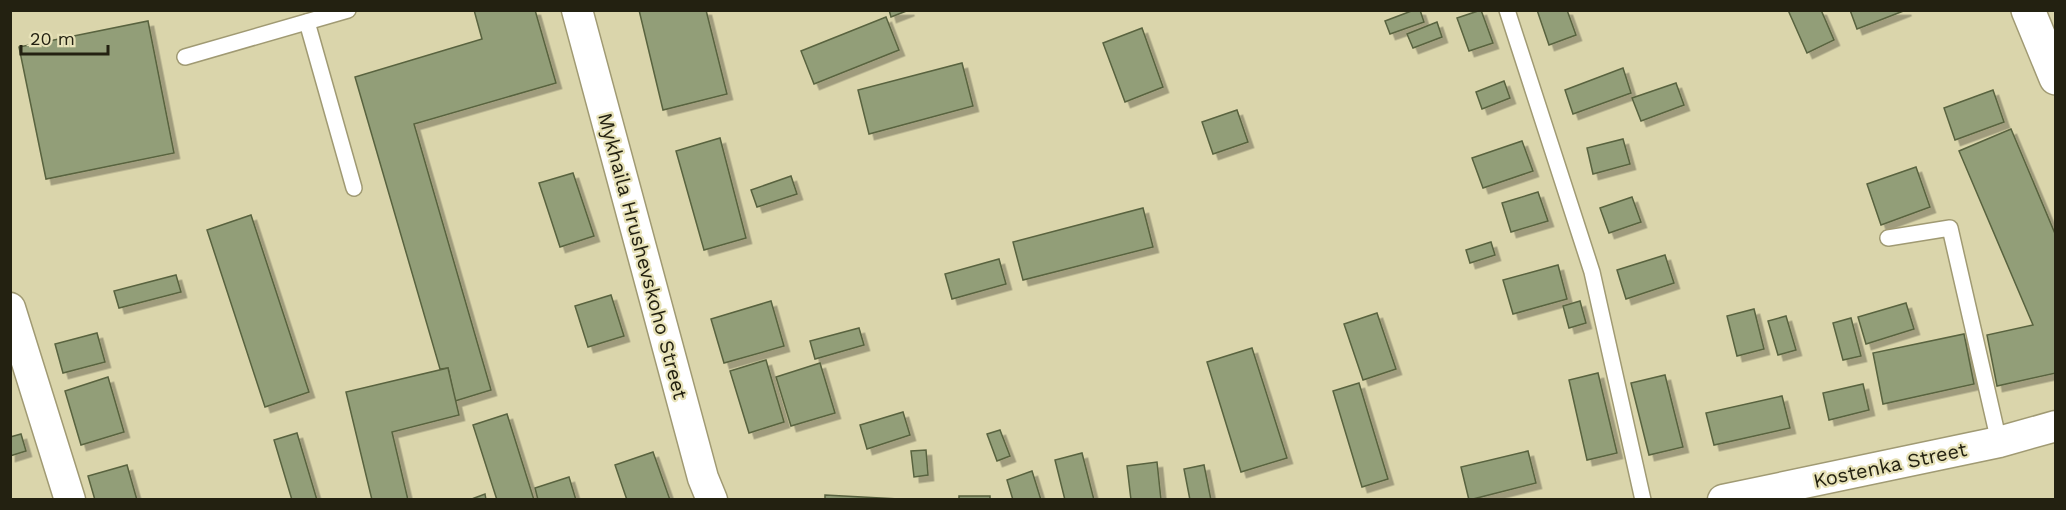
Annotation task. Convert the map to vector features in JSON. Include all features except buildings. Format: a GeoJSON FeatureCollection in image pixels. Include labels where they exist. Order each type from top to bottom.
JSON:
{"type":"FeatureCollection","features":[{"type":"Feature","properties":{"kind":"main road"},"geometry":{"type":"LineString","coordinates":[[2028,10],[2055,78]]}},
{"type":"Feature","properties":{"kind":"street","name":"Mykhaila Hrushevskoho Street"},"geometry":{"type":"LineString","coordinates":[[577,10],[703,478],[712,500]]}},
{"type":"Feature","properties":{"kind":"street"},"geometry":{"type":"LineString","coordinates":[[10,308],[70,500]]}},
{"type":"Feature","properties":{"kind":"street","name":"Kostenka Street"},"geometry":{"type":"LineString","coordinates":[[1723,500],[1999,442],[2055,426]]}},
{"type":"Feature","properties":{"kind":"lane"},"geometry":{"type":"LineString","coordinates":[[185,57],[348,10]]}},
{"type":"Feature","properties":{"kind":"lane"},"geometry":{"type":"LineString","coordinates":[[1507,10],[1592,272],[1643,500]]}},
{"type":"Feature","properties":{"kind":"lane"},"geometry":{"type":"LineString","coordinates":[[307,22],[354,188]]}},
{"type":"Feature","properties":{"kind":"lane"},"geometry":{"type":"LineString","coordinates":[[1888,238],[1950,228],[1999,442]]}}]}
